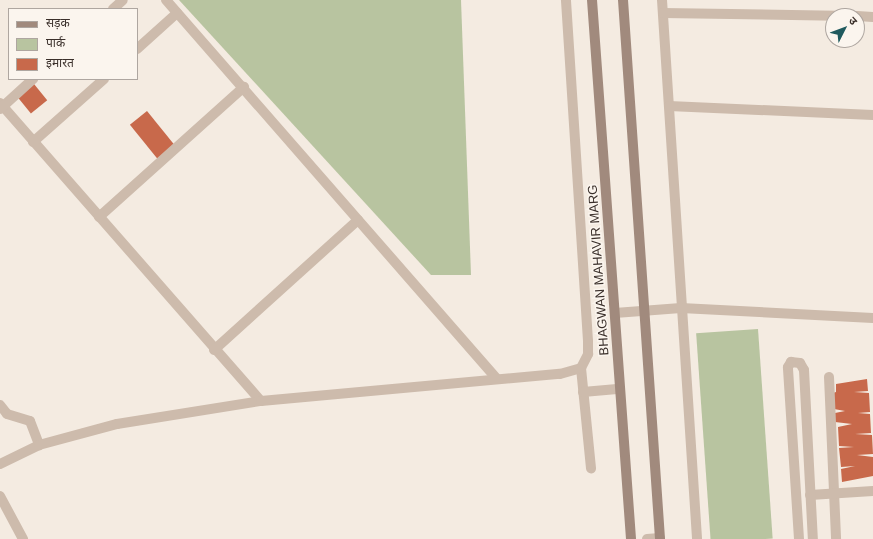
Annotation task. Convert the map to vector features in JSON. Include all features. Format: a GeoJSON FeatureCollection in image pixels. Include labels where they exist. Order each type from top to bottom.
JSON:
{"type":"FeatureCollection","features":[{"type":"Feature","properties":{"kind":"main road","name":"BHAGWAN MAHAVIR MARG"},"geometry":{"type":"LineString","coordinates":[[592,0],[631,539]]}},
{"type":"Feature","properties":{"kind":"main road"},"geometry":{"type":"LineString","coordinates":[[623,0],[660,539]]}},
{"type":"Feature","properties":{"kind":"street"},"geometry":{"type":"LineString","coordinates":[[114,8],[123,0]]}},
{"type":"Feature","properties":{"kind":"street"},"geometry":{"type":"LineString","coordinates":[[166,0],[244,87],[497,379]]}},
{"type":"Feature","properties":{"kind":"street"},"geometry":{"type":"LineString","coordinates":[[566,0],[588,341],[588,354],[581,368],[591,469]]}},
{"type":"Feature","properties":{"kind":"street"},"geometry":{"type":"LineString","coordinates":[[662,0],[697,539]]}},
{"type":"Feature","properties":{"kind":"street"},"geometry":{"type":"LineString","coordinates":[[138,48],[177,13]]}},
{"type":"Feature","properties":{"kind":"street"},"geometry":{"type":"LineString","coordinates":[[663,13],[825,16]]}},
{"type":"Feature","properties":{"kind":"street"},"geometry":{"type":"LineString","coordinates":[[32,80],[1,106],[214,350],[261,401]]}},
{"type":"Feature","properties":{"kind":"street"},"geometry":{"type":"LineString","coordinates":[[33,142],[103,80]]}},
{"type":"Feature","properties":{"kind":"street"},"geometry":{"type":"LineString","coordinates":[[99,217],[244,87]]}},
{"type":"Feature","properties":{"kind":"street"},"geometry":{"type":"LineString","coordinates":[[669,106],[873,115]]}},
{"type":"Feature","properties":{"kind":"street"},"geometry":{"type":"LineString","coordinates":[[214,350],[358,220]]}},
{"type":"Feature","properties":{"kind":"street"},"geometry":{"type":"LineString","coordinates":[[614,313],[681,308],[873,318]]}},
{"type":"Feature","properties":{"kind":"street"},"geometry":{"type":"LineString","coordinates":[[799,539],[788,367],[791,362],[800,363],[804,370],[813,539]]}},
{"type":"Feature","properties":{"kind":"street"},"geometry":{"type":"LineString","coordinates":[[0,464],[39,445],[117,424],[261,401],[560,374],[581,368]]}},
{"type":"Feature","properties":{"kind":"street"},"geometry":{"type":"LineString","coordinates":[[830,377],[836,539]]}},
{"type":"Feature","properties":{"kind":"street"},"geometry":{"type":"LineString","coordinates":[[583,392],[620,389]]}},
{"type":"Feature","properties":{"kind":"street"},"geometry":{"type":"LineString","coordinates":[[0,405],[7,414],[30,421],[39,445]]}},
{"type":"Feature","properties":{"kind":"street"},"geometry":{"type":"LineString","coordinates":[[810,495],[873,491]]}},
{"type":"Feature","properties":{"kind":"street"},"geometry":{"type":"LineString","coordinates":[[0,496],[24,539]]}},
{"type":"Feature","properties":{"kind":"street"},"geometry":{"type":"LineString","coordinates":[[647,539],[660,539]]}},
{"type":"Feature","properties":{"kind":"green space"},"geometry":{"type":"Polygon","coordinates":[[[179,0],[461,0],[471,275],[431,275],[179,0]]]}},
{"type":"Feature","properties":{"kind":"green space"},"geometry":{"type":"Polygon","coordinates":[[[758,329],[773,538],[711,539],[696,333],[758,329]]]}},
{"type":"Feature","properties":{"kind":"building"},"geometry":{"type":"Polygon","coordinates":[[[34,84],[47,100],[31,114],[18,97],[34,84]]]}},
{"type":"Feature","properties":{"kind":"building"},"geometry":{"type":"Polygon","coordinates":[[[147,111],[175,146],[158,160],[130,125],[147,111]]]}},
{"type":"Feature","properties":{"kind":"building"},"geometry":{"type":"Polygon","coordinates":[[[867,379],[868,391],[854,392],[869,393],[870,412],[858,413],[870,414],[871,433],[855,434],[872,435],[873,454],[857,455],[873,457],[873,476],[842,482],[841,469],[855,466],[841,467],[839,448],[854,447],[839,446],[838,427],[852,424],[835,422],[835,413],[845,411],[834,409],[833,393],[836,392],[836,384],[867,379]]]}}]}
